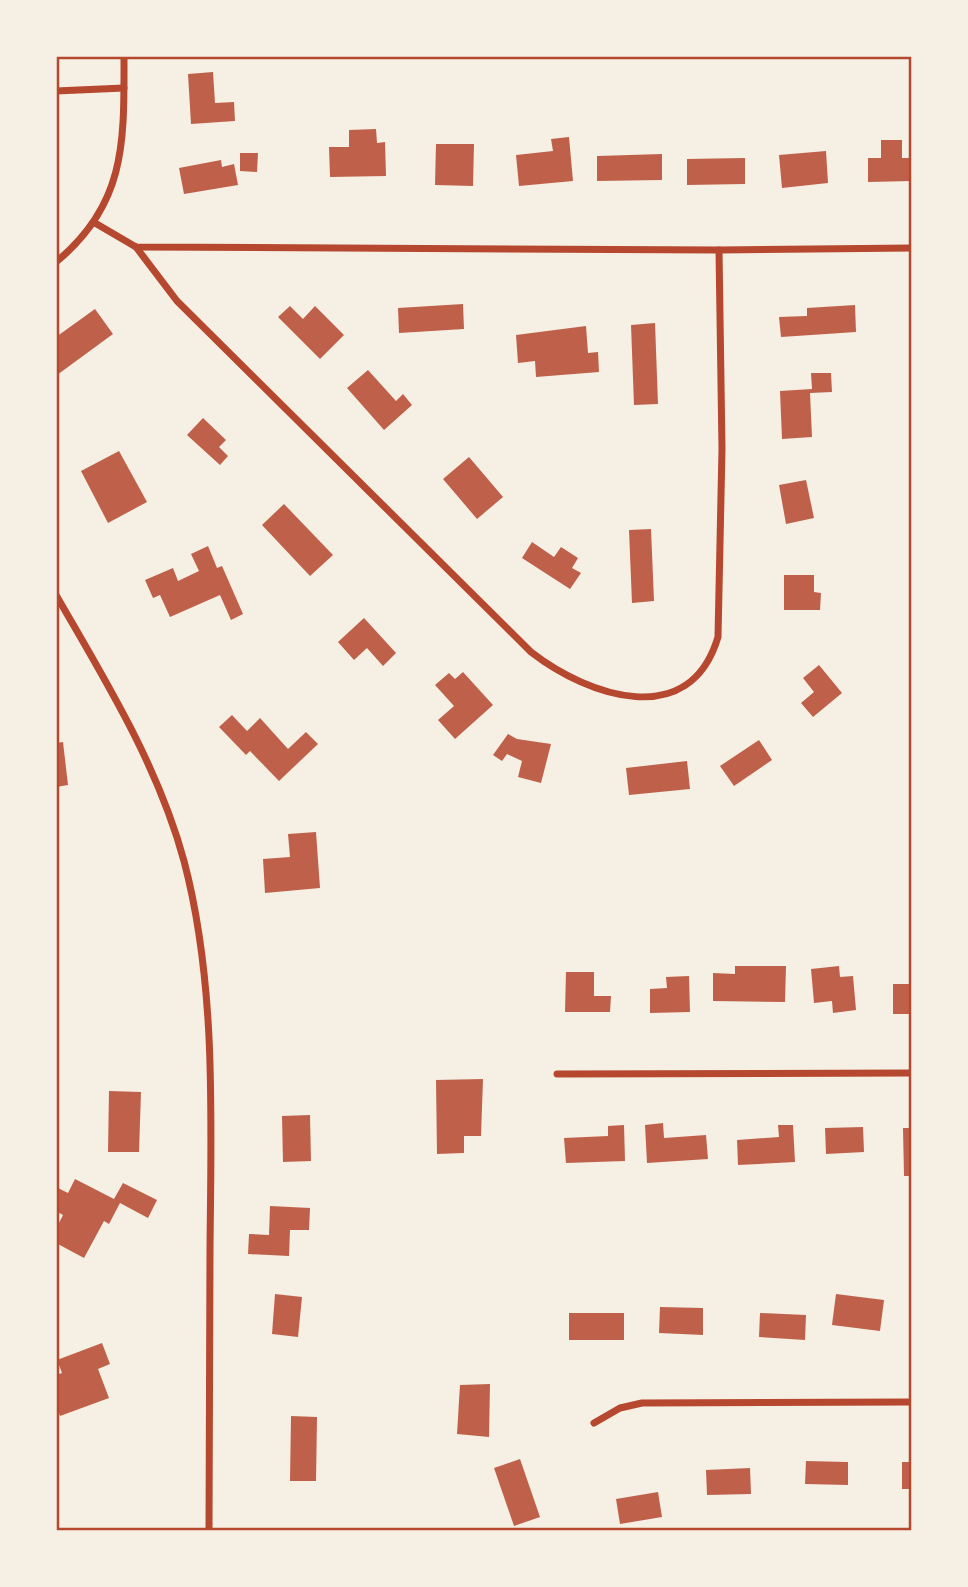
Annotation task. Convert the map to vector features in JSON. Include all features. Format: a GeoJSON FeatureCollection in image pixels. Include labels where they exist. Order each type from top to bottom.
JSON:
{"type":"FeatureCollection","features":[{"type":"Feature","properties":{"kind":"street"},"geometry":{"type":"LineString","coordinates":[[56,262],[95,223],[108,200],[119,166],[124,56]]}},
{"type":"Feature","properties":{"kind":"street"},"geometry":{"type":"LineString","coordinates":[[56,91],[124,88]]}},
{"type":"Feature","properties":{"kind":"street"},"geometry":{"type":"LineString","coordinates":[[95,223],[135,247],[177,302],[531,652],[558,673],[584,685],[608,693],[656,696],[674,692],[696,678],[713,656],[718,637],[722,449],[719,250]]}},
{"type":"Feature","properties":{"kind":"street"},"geometry":{"type":"LineString","coordinates":[[135,247],[719,250],[912,248]]}},
{"type":"Feature","properties":{"kind":"street"},"geometry":{"type":"LineString","coordinates":[[56,594],[150,765],[184,860],[195,909],[202,953],[209,1063],[209,1531]]}},
{"type":"Feature","properties":{"kind":"street"},"geometry":{"type":"LineString","coordinates":[[557,1074],[912,1073]]}},
{"type":"Feature","properties":{"kind":"street"},"geometry":{"type":"LineString","coordinates":[[594,1423],[620,1408],[642,1403],[912,1402]]}},
{"type":"Feature","properties":{"kind":"building"},"geometry":{"type":"Polygon","coordinates":[[[213,72],[215,103],[234,102],[235,121],[191,124],[188,74],[213,72]]]}},
{"type":"Feature","properties":{"kind":"building"},"geometry":{"type":"Polygon","coordinates":[[[376,129],[377,143],[385,142],[386,176],[330,177],[329,147],[349,147],[349,130],[376,129]]]}},
{"type":"Feature","properties":{"kind":"building"},"geometry":{"type":"Polygon","coordinates":[[[569,137],[573,181],[519,186],[516,155],[553,151],[551,139],[569,137]]]}},
{"type":"Feature","properties":{"kind":"building"},"geometry":{"type":"Polygon","coordinates":[[[881,140],[902,140],[902,158],[912,158],[912,181],[868,182],[868,158],[881,158],[881,140]]]}},
{"type":"Feature","properties":{"kind":"building"},"geometry":{"type":"Polygon","coordinates":[[[436,144],[474,144],[473,186],[435,185],[436,144]]]}},
{"type":"Feature","properties":{"kind":"building"},"geometry":{"type":"Polygon","coordinates":[[[826,151],[828,183],[782,188],[779,155],[826,151]]]}},
{"type":"Feature","properties":{"kind":"building"},"geometry":{"type":"Polygon","coordinates":[[[240,153],[258,153],[257,172],[240,171],[240,153]]]}},
{"type":"Feature","properties":{"kind":"building"},"geometry":{"type":"Polygon","coordinates":[[[662,154],[662,180],[597,181],[597,156],[662,154]]]}},
{"type":"Feature","properties":{"kind":"building"},"geometry":{"type":"Polygon","coordinates":[[[745,158],[745,184],[687,185],[687,159],[745,158]]]}},
{"type":"Feature","properties":{"kind":"building"},"geometry":{"type":"Polygon","coordinates":[[[221,160],[222,167],[234,164],[238,185],[184,194],[179,168],[221,160]]]}},
{"type":"Feature","properties":{"kind":"building"},"geometry":{"type":"Polygon","coordinates":[[[463,304],[464,329],[399,333],[398,308],[463,304]]]}},
{"type":"Feature","properties":{"kind":"building"},"geometry":{"type":"Polygon","coordinates":[[[855,305],[856,332],[781,337],[779,317],[807,316],[807,308],[855,305]]]}},
{"type":"Feature","properties":{"kind":"building"},"geometry":{"type":"Polygon","coordinates":[[[290,306],[303,319],[315,306],[344,335],[320,359],[278,317],[290,306]]]}},
{"type":"Feature","properties":{"kind":"building"},"geometry":{"type":"Polygon","coordinates":[[[95,309],[113,334],[57,375],[56,337],[95,309]]]}},
{"type":"Feature","properties":{"kind":"building"},"geometry":{"type":"Polygon","coordinates":[[[655,323],[658,404],[634,405],[631,325],[655,323]]]}},
{"type":"Feature","properties":{"kind":"building"},"geometry":{"type":"Polygon","coordinates":[[[586,326],[588,353],[598,352],[599,372],[536,377],[535,361],[518,363],[516,335],[586,326]]]}},
{"type":"Feature","properties":{"kind":"building"},"geometry":{"type":"Polygon","coordinates":[[[368,370],[396,401],[403,394],[412,405],[384,430],[347,388],[368,370]]]}},
{"type":"Feature","properties":{"kind":"building"},"geometry":{"type":"Polygon","coordinates":[[[811,373],[831,373],[832,392],[810,393],[812,437],[782,439],[780,391],[812,389],[811,373]]]}},
{"type":"Feature","properties":{"kind":"building"},"geometry":{"type":"Polygon","coordinates":[[[203,418],[226,440],[219,447],[228,456],[220,465],[187,435],[203,418]]]}},
{"type":"Feature","properties":{"kind":"building"},"geometry":{"type":"Polygon","coordinates":[[[119,451],[147,502],[108,523],[81,471],[119,451]]]}},
{"type":"Feature","properties":{"kind":"building"},"geometry":{"type":"Polygon","coordinates":[[[469,457],[503,497],[477,519],[443,479],[469,457]]]}},
{"type":"Feature","properties":{"kind":"building"},"geometry":{"type":"Polygon","coordinates":[[[806,480],[814,518],[786,524],[779,485],[806,480]]]}},
{"type":"Feature","properties":{"kind":"building"},"geometry":{"type":"Polygon","coordinates":[[[284,504],[333,555],[310,576],[262,525],[284,504]]]}},
{"type":"Feature","properties":{"kind":"building"},"geometry":{"type":"Polygon","coordinates":[[[651,529],[654,601],[632,603],[629,530],[651,529]]]}},
{"type":"Feature","properties":{"kind":"building"},"geometry":{"type":"Polygon","coordinates":[[[532,542],[554,557],[561,547],[578,558],[572,568],[581,573],[570,589],[522,558],[532,542]]]}},
{"type":"Feature","properties":{"kind":"building"},"geometry":{"type":"Polygon","coordinates":[[[208,546],[217,568],[222,566],[243,614],[231,620],[220,595],[170,617],[160,595],[153,598],[145,580],[173,568],[178,581],[199,571],[191,554],[208,546]]]}},
{"type":"Feature","properties":{"kind":"building"},"geometry":{"type":"Polygon","coordinates":[[[784,575],[814,575],[814,592],[821,593],[820,610],[784,610],[784,575]]]}},
{"type":"Feature","properties":{"kind":"building"},"geometry":{"type":"Polygon","coordinates":[[[364,618],[396,653],[383,666],[367,648],[354,660],[338,642],[364,618]]]}},
{"type":"Feature","properties":{"kind":"building"},"geometry":{"type":"Polygon","coordinates":[[[819,665],[842,693],[813,717],[801,703],[814,692],[803,678],[819,665]]]}},
{"type":"Feature","properties":{"kind":"building"},"geometry":{"type":"Polygon","coordinates":[[[463,672],[493,705],[455,739],[438,720],[454,706],[435,685],[449,673],[455,679],[463,672]]]}},
{"type":"Feature","properties":{"kind":"building"},"geometry":{"type":"Polygon","coordinates":[[[232,715],[247,731],[260,718],[288,749],[306,732],[318,744],[279,781],[250,751],[246,755],[219,727],[232,715]]]}},
{"type":"Feature","properties":{"kind":"building"},"geometry":{"type":"Polygon","coordinates":[[[508,734],[517,739],[551,744],[541,783],[518,777],[522,761],[507,754],[502,761],[493,755],[508,734]]]}},
{"type":"Feature","properties":{"kind":"building"},"geometry":{"type":"Polygon","coordinates":[[[759,740],[772,760],[734,786],[720,766],[759,740]]]}},
{"type":"Feature","properties":{"kind":"building"},"geometry":{"type":"Polygon","coordinates":[[[63,742],[68,785],[56,787],[56,743],[63,742]]]}},
{"type":"Feature","properties":{"kind":"building"},"geometry":{"type":"Polygon","coordinates":[[[687,761],[690,789],[629,795],[626,768],[687,761]]]}},
{"type":"Feature","properties":{"kind":"building"},"geometry":{"type":"Polygon","coordinates":[[[316,832],[320,888],[265,893],[263,859],[290,857],[288,834],[316,832]]]}},
{"type":"Feature","properties":{"kind":"building"},"geometry":{"type":"Polygon","coordinates":[[[735,966],[786,966],[785,1002],[713,1001],[713,973],[735,974],[735,966]]]}},
{"type":"Feature","properties":{"kind":"building"},"geometry":{"type":"Polygon","coordinates":[[[839,966],[840,977],[853,976],[856,1010],[833,1013],[832,1001],[814,1003],[811,969],[839,966]]]}},
{"type":"Feature","properties":{"kind":"building"},"geometry":{"type":"Polygon","coordinates":[[[566,972],[594,972],[594,996],[611,996],[610,1012],[565,1012],[566,972]]]}},
{"type":"Feature","properties":{"kind":"building"},"geometry":{"type":"Polygon","coordinates":[[[689,976],[690,1012],[650,1013],[650,989],[667,988],[666,977],[689,976]]]}},
{"type":"Feature","properties":{"kind":"building"},"geometry":{"type":"Polygon","coordinates":[[[893,984],[912,984],[912,1014],[893,1014],[893,984]]]}},
{"type":"Feature","properties":{"kind":"building"},"geometry":{"type":"Polygon","coordinates":[[[483,1079],[481,1136],[464,1136],[464,1153],[437,1154],[436,1080],[483,1079]]]}},
{"type":"Feature","properties":{"kind":"building"},"geometry":{"type":"Polygon","coordinates":[[[109,1091],[141,1092],[139,1152],[108,1152],[109,1091]]]}},
{"type":"Feature","properties":{"kind":"building"},"geometry":{"type":"Polygon","coordinates":[[[310,1115],[311,1161],[283,1162],[282,1116],[310,1115]]]}},
{"type":"Feature","properties":{"kind":"building"},"geometry":{"type":"Polygon","coordinates":[[[663,1123],[664,1138],[706,1135],[708,1159],[647,1163],[645,1125],[663,1123]]]}},
{"type":"Feature","properties":{"kind":"building"},"geometry":{"type":"Polygon","coordinates":[[[624,1125],[625,1161],[566,1163],[564,1138],[608,1136],[608,1126],[624,1125]]]}},
{"type":"Feature","properties":{"kind":"building"},"geometry":{"type":"Polygon","coordinates":[[[778,1125],[793,1125],[795,1162],[738,1165],[737,1140],[779,1137],[778,1125]]]}},
{"type":"Feature","properties":{"kind":"building"},"geometry":{"type":"Polygon","coordinates":[[[863,1127],[864,1152],[826,1154],[825,1128],[863,1127]]]}},
{"type":"Feature","properties":{"kind":"building"},"geometry":{"type":"Polygon","coordinates":[[[903,1128],[912,1128],[912,1176],[904,1176],[903,1128]]]}},
{"type":"Feature","properties":{"kind":"building"},"geometry":{"type":"Polygon","coordinates":[[[75,1179],[114,1199],[123,1183],[157,1200],[148,1218],[120,1203],[109,1224],[104,1221],[84,1258],[56,1243],[56,1229],[63,1215],[56,1211],[56,1187],[68,1193],[75,1179]]]}},
{"type":"Feature","properties":{"kind":"building"},"geometry":{"type":"Polygon","coordinates":[[[270,1206],[310,1208],[309,1230],[290,1230],[289,1256],[248,1254],[249,1234],[269,1235],[270,1206]]]}},
{"type":"Feature","properties":{"kind":"building"},"geometry":{"type":"Polygon","coordinates":[[[275,1294],[302,1297],[298,1337],[272,1334],[275,1294]]]}},
{"type":"Feature","properties":{"kind":"building"},"geometry":{"type":"Polygon","coordinates":[[[836,1294],[884,1300],[880,1331],[832,1325],[836,1294]]]}},
{"type":"Feature","properties":{"kind":"building"},"geometry":{"type":"Polygon","coordinates":[[[660,1307],[703,1308],[703,1335],[659,1333],[660,1307]]]}},
{"type":"Feature","properties":{"kind":"building"},"geometry":{"type":"Polygon","coordinates":[[[569,1313],[624,1313],[624,1340],[569,1340],[569,1313]]]}},
{"type":"Feature","properties":{"kind":"building"},"geometry":{"type":"Polygon","coordinates":[[[760,1313],[806,1315],[805,1340],[759,1337],[760,1313]]]}},
{"type":"Feature","properties":{"kind":"building"},"geometry":{"type":"Polygon","coordinates":[[[102,1343],[110,1364],[98,1369],[109,1398],[60,1416],[56,1405],[56,1375],[62,1373],[57,1360],[102,1343]]]}},
{"type":"Feature","properties":{"kind":"building"},"geometry":{"type":"Polygon","coordinates":[[[490,1384],[489,1437],[457,1434],[460,1385],[490,1384]]]}},
{"type":"Feature","properties":{"kind":"building"},"geometry":{"type":"Polygon","coordinates":[[[291,1416],[317,1417],[316,1481],[290,1481],[291,1416]]]}},
{"type":"Feature","properties":{"kind":"building"},"geometry":{"type":"Polygon","coordinates":[[[520,1459],[540,1517],[514,1526],[494,1468],[520,1459]]]}},
{"type":"Feature","properties":{"kind":"building"},"geometry":{"type":"Polygon","coordinates":[[[806,1461],[848,1462],[848,1485],[805,1484],[806,1461]]]}},
{"type":"Feature","properties":{"kind":"building"},"geometry":{"type":"Polygon","coordinates":[[[902,1462],[912,1462],[912,1489],[902,1489],[902,1462]]]}},
{"type":"Feature","properties":{"kind":"building"},"geometry":{"type":"Polygon","coordinates":[[[750,1468],[751,1494],[707,1495],[706,1470],[750,1468]]]}},
{"type":"Feature","properties":{"kind":"building"},"geometry":{"type":"Polygon","coordinates":[[[658,1492],[662,1517],[620,1524],[616,1499],[658,1492]]]}}]}
